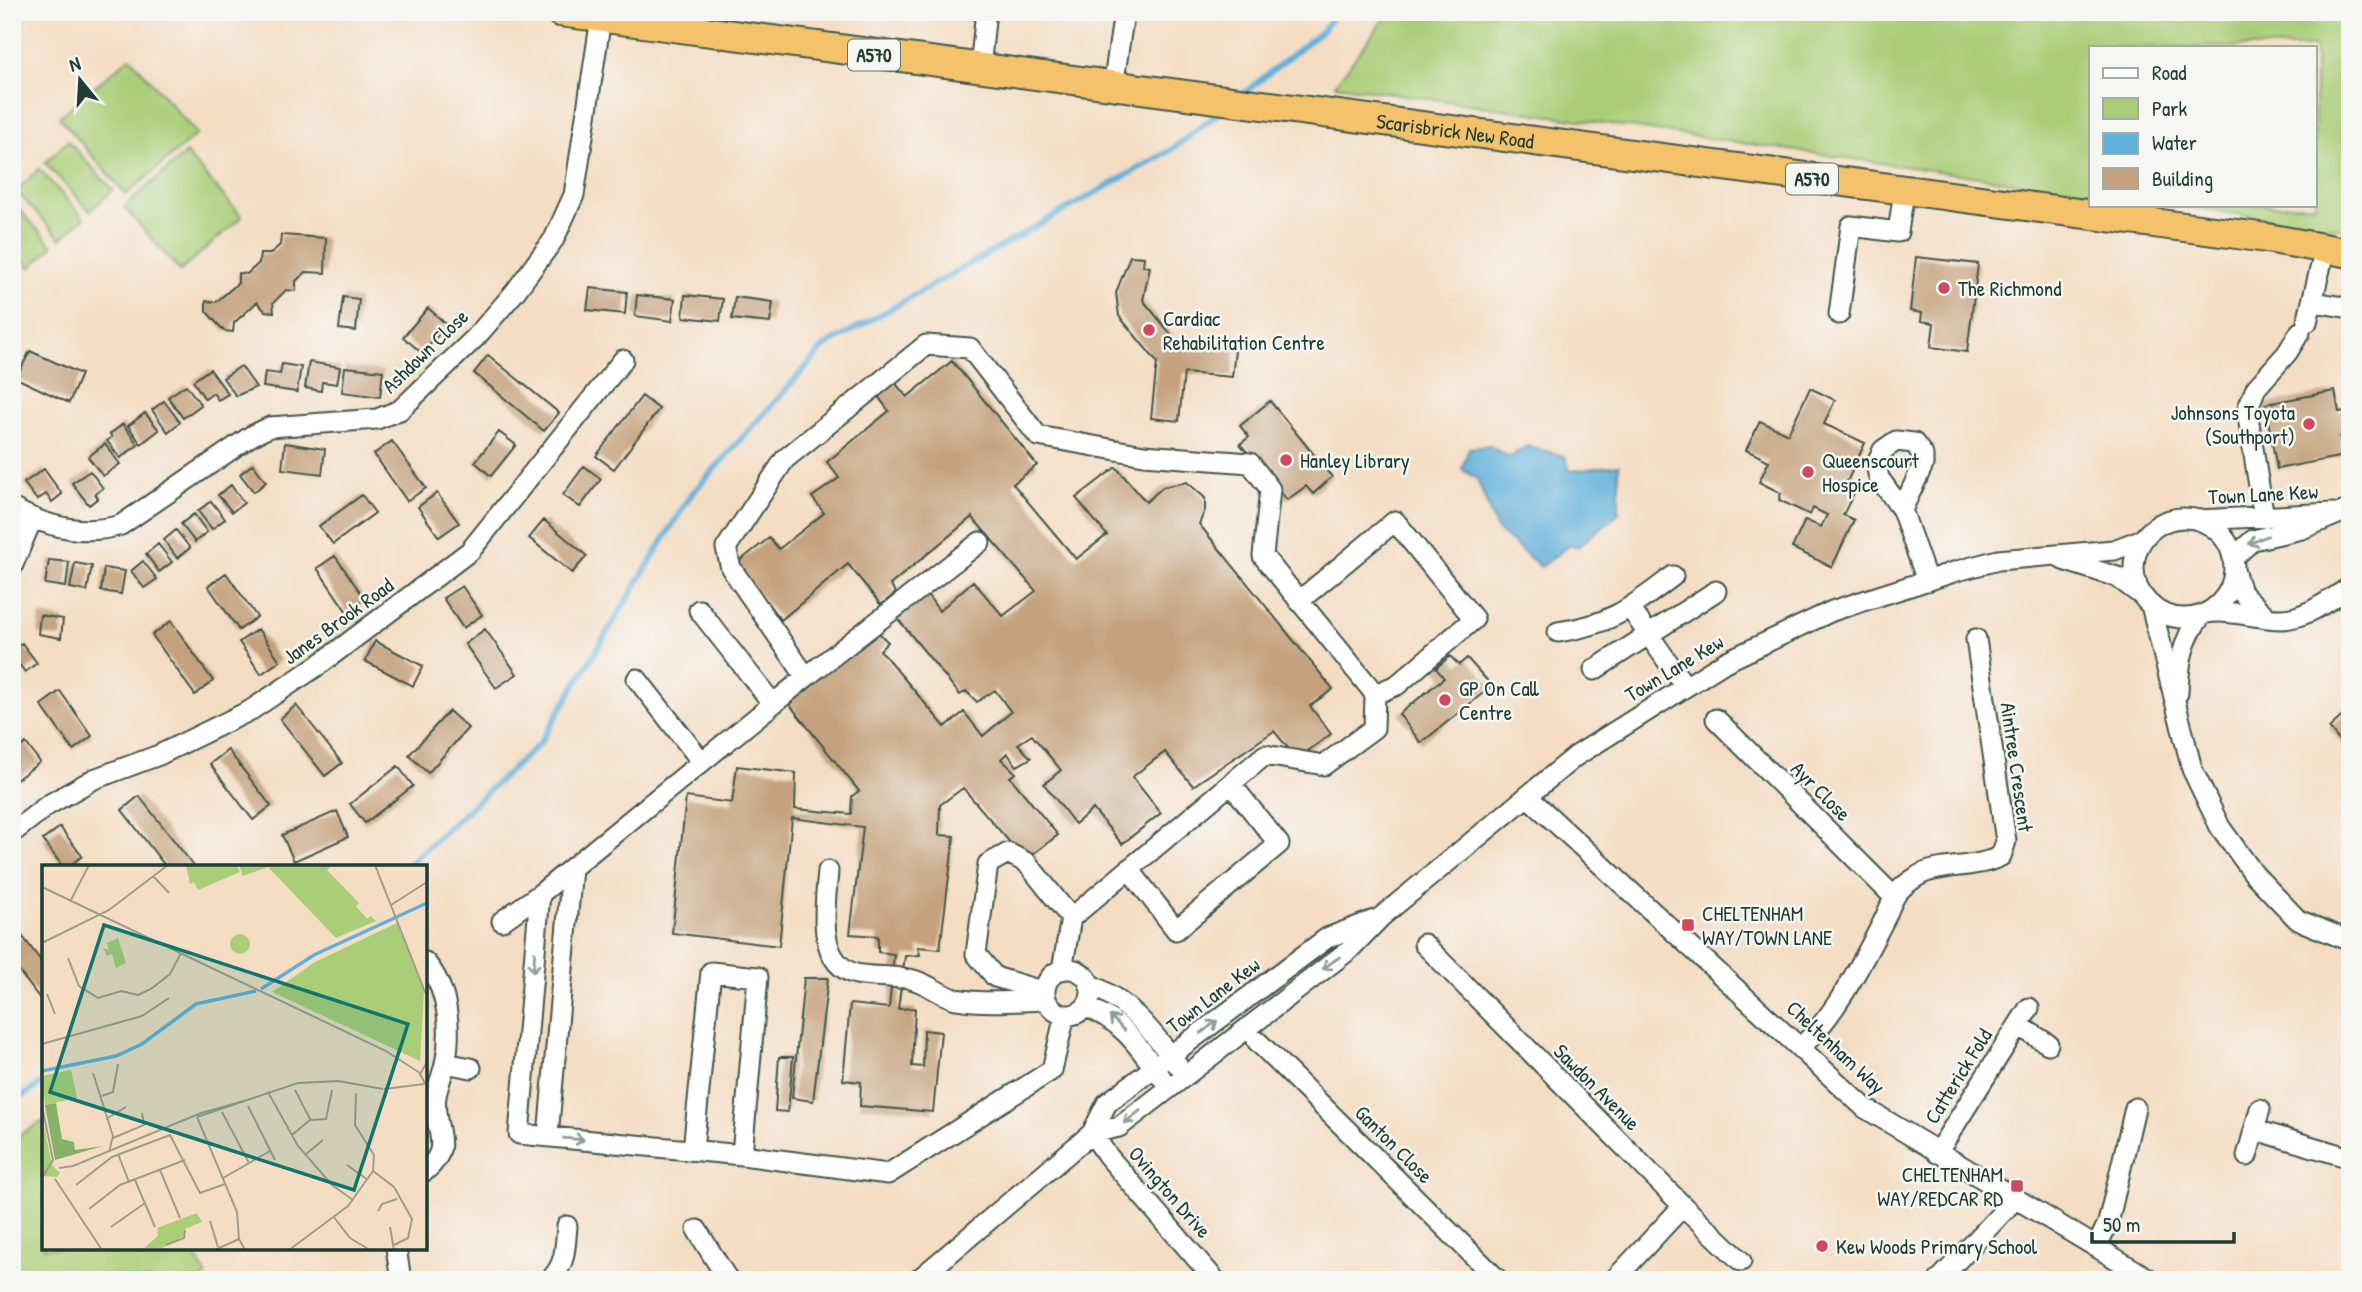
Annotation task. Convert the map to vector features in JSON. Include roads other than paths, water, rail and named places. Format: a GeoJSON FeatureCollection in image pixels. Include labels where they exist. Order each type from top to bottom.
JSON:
{"type":"FeatureCollection","features":[{"type":"Feature","properties":{"kind":"highway","name":"Scarisbrick New Road"},"geometry":{"type":"LineString","coordinates":[[560,12],[2267,238],[2338,251]]}},
{"type":"Feature","properties":{"kind":"street"},"geometry":{"type":"LineString","coordinates":[[1114,87],[1124,12]]}},
{"type":"Feature","properties":{"kind":"street","name":"Ashdown Close"},"geometry":{"type":"LineString","coordinates":[[12,508],[32,519],[78,531],[102,531],[121,526],[251,436],[270,426],[377,419],[400,410],[422,392],[476,337],[554,239],[574,195],[601,18]]}},
{"type":"Feature","properties":{"kind":"street"},"geometry":{"type":"LineString","coordinates":[[980,69],[985,20]]}},
{"type":"Feature","properties":{"kind":"street"},"geometry":{"type":"LineString","coordinates":[[1839,314],[1851,226],[1898,232],[1904,191]]}},
{"type":"Feature","properties":{"kind":"street"},"geometry":{"type":"LineString","coordinates":[[2264,518],[2247,410],[2256,388],[2287,353],[2304,327],[2338,251]]}},
{"type":"Feature","properties":{"kind":"street"},"geometry":{"type":"LineString","coordinates":[[2314,302],[2350,308]]}},
{"type":"Feature","properties":{"kind":"street"},"geometry":{"type":"LineString","coordinates":[[807,677],[731,568],[726,548],[785,458],[926,345],[970,348],[1038,436],[1144,455],[1250,463],[1270,489],[1263,556],[1375,694],[1374,728],[1324,765],[1265,755],[1071,918],[1062,970]]}},
{"type":"Feature","properties":{"kind":"street","name":"Janes Brook Road"},"geometry":{"type":"LineString","coordinates":[[12,833],[48,806],[94,779],[159,755],[251,710],[320,664],[470,551],[623,360]]}},
{"type":"Feature","properties":{"kind":"street"},"geometry":{"type":"LineString","coordinates":[[1902,510],[1927,581]]}},
{"type":"Feature","properties":{"kind":"street","name":"Town Lane Kew"},"geometry":{"type":"LineString","coordinates":[[2195,520],[2264,518],[2342,511]]}},
{"type":"Feature","properties":{"kind":"street","name":"Town Lane Kew"},"geometry":{"type":"LineString","coordinates":[[2233,564],[2253,540],[2302,529],[2342,511]]}},
{"type":"Feature","properties":{"kind":"street"},"geometry":{"type":"LineString","coordinates":[[12,567],[32,519]]}},
{"type":"Feature","properties":{"kind":"street"},"geometry":{"type":"LineString","coordinates":[[2267,617],[2241,592],[2221,534],[2207,523],[2176,519],[2159,524],[2143,539],[2133,565],[2177,706],[2192,769],[2203,795],[2220,827],[2254,874],[2298,920],[2350,940]]}},
{"type":"Feature","properties":{"kind":"street"},"geometry":{"type":"LineString","coordinates":[[1299,601],[1395,521],[1474,619],[1396,685],[1375,694]]}},
{"type":"Feature","properties":{"kind":"street","name":"Town Lane Kew"},"geometry":{"type":"LineString","coordinates":[[1092,1133],[1119,1127],[1170,1089],[1349,950],[1381,917],[1576,756],[1684,685],[1832,611],[1998,560],[2114,550],[2143,539]]}},
{"type":"Feature","properties":{"kind":"street"},"geometry":{"type":"LineString","coordinates":[[502,921],[540,894],[773,704],[980,542]]}},
{"type":"Feature","properties":{"kind":"street","name":"Town Lane Kew"},"geometry":{"type":"LineString","coordinates":[[2042,555],[2098,569],[2117,577],[2146,600]]}},
{"type":"Feature","properties":{"kind":"street"},"geometry":{"type":"LineString","coordinates":[[2177,706],[2180,660],[2186,638],[2203,614],[2226,597],[2233,564]]}},
{"type":"Feature","properties":{"kind":"street"},"geometry":{"type":"LineString","coordinates":[[1558,632],[1585,629],[1618,617],[1673,576]]}},
{"type":"Feature","properties":{"kind":"street"},"geometry":{"type":"LineString","coordinates":[[2146,600],[2170,617],[2183,619],[2233,611],[2294,618],[2350,587]]}},
{"type":"Feature","properties":{"kind":"street"},"geometry":{"type":"LineString","coordinates":[[1594,670],[1716,591]]}},
{"type":"Feature","properties":{"kind":"street"},"geometry":{"type":"LineString","coordinates":[[1630,608],[1684,685]]}},
{"type":"Feature","properties":{"kind":"street"},"geometry":{"type":"LineString","coordinates":[[699,610],[773,704]]}},
{"type":"Feature","properties":{"kind":"street","name":"Aintree Crescent"},"geometry":{"type":"LineString","coordinates":[[1801,1047],[1824,1026],[1883,924],[1893,896],[1920,874],[1985,864],[2001,856],[2006,841],[1976,639]]}},
{"type":"Feature","properties":{"kind":"street"},"geometry":{"type":"LineString","coordinates":[[637,679],[702,762]]}},
{"type":"Feature","properties":{"kind":"street","name":"Ayr Close"},"geometry":{"type":"LineString","coordinates":[[1716,719],[1893,896]]}},
{"type":"Feature","properties":{"kind":"street"},"geometry":{"type":"LineString","coordinates":[[1129,869],[1176,930],[1279,844],[1231,784]]}},
{"type":"Feature","properties":{"kind":"street","name":"Cheltenham Way"},"geometry":{"type":"LineString","coordinates":[[1528,797],[1866,1108],[2151,1280]]}},
{"type":"Feature","properties":{"kind":"street"},"geometry":{"type":"LineString","coordinates":[[1046,996],[995,977],[976,954],[988,864],[1008,853],[1027,863],[1071,918]]}},
{"type":"Feature","properties":{"kind":"street"},"geometry":{"type":"LineString","coordinates":[[549,1125],[572,868]]}},
{"type":"Feature","properties":{"kind":"street"},"geometry":{"type":"LineString","coordinates":[[828,871],[825,926],[835,957],[844,968],[856,974],[905,978],[930,985],[954,999],[991,1002],[1046,996]]}},
{"type":"Feature","properties":{"kind":"street"},"geometry":{"type":"LineString","coordinates":[[540,894],[519,1134],[742,1155],[888,1174],[1052,1070],[1065,1015]]}},
{"type":"Feature","properties":{"kind":"street","name":"Town Lane Kew"},"geometry":{"type":"LineString","coordinates":[[918,1280],[1092,1133],[1107,1103],[1327,938],[1381,917]]}},
{"type":"Feature","properties":{"kind":"street","name":"Sawdon Avenue"},"geometry":{"type":"LineString","coordinates":[[1424,944],[1683,1206],[1741,1261]]}},
{"type":"Feature","properties":{"kind":"street"},"geometry":{"type":"LineString","coordinates":[[427,964],[437,975],[444,997],[448,1041],[436,1097],[441,1152],[435,1164],[427,1170]]}},
{"type":"Feature","properties":{"kind":"street"},"geometry":{"type":"LineString","coordinates":[[1089,984],[1091,991],[1086,1007],[1080,1012],[1065,1015],[1050,1007],[1046,996],[1049,979],[1062,970],[1077,971],[1089,984],[1113,994],[1136,1013],[1186,1075]]}},
{"type":"Feature","properties":{"kind":"street"},"geometry":{"type":"LineString","coordinates":[[693,1150],[711,972],[758,977],[742,1155]]}},
{"type":"Feature","properties":{"kind":"street"},"geometry":{"type":"LineString","coordinates":[[1086,1007],[1108,1014],[1135,1041],[1170,1089]]}},
{"type":"Feature","properties":{"kind":"street","name":"Catterick Fold"},"geometry":{"type":"LineString","coordinates":[[1937,1153],[2023,1016],[2048,1044]]}},
{"type":"Feature","properties":{"kind":"street","name":"Ganton Close"},"geometry":{"type":"LineString","coordinates":[[1257,1041],[1498,1280]]}},
{"type":"Feature","properties":{"kind":"street"},"geometry":{"type":"LineString","coordinates":[[445,1063],[471,1068]]}},
{"type":"Feature","properties":{"kind":"street"},"geometry":{"type":"LineString","coordinates":[[2097,1246],[2108,1223],[2135,1108]]}},
{"type":"Feature","properties":{"kind":"street"},"geometry":{"type":"LineString","coordinates":[[2247,1156],[2260,1109]]}},
{"type":"Feature","properties":{"kind":"street"},"geometry":{"type":"LineString","coordinates":[[2256,1130],[2350,1158]]}},
{"type":"Feature","properties":{"kind":"street","name":"Ovington Drive"},"geometry":{"type":"LineString","coordinates":[[1092,1133],[1107,1155],[1215,1280]]}},
{"type":"Feature","properties":{"kind":"street"},"geometry":{"type":"LineString","coordinates":[[1939,1280],[2015,1199]]}},
{"type":"Feature","properties":{"kind":"street"},"geometry":{"type":"LineString","coordinates":[[1615,1280],[1683,1206]]}},
{"type":"Feature","properties":{"kind":"street"},"geometry":{"type":"LineString","coordinates":[[550,1280],[560,1270],[565,1259],[567,1226]]}},
{"type":"Feature","properties":{"kind":"street"},"geometry":{"type":"LineString","coordinates":[[697,1230],[728,1280]]}},
{"type":"Feature","properties":{"kind":"street"},"geometry":{"type":"LineString","coordinates":[[396,1250],[401,1280]]}},
{"type":"Feature","properties":{"kind":"water"},"geometry":{"type":"Polygon","coordinates":[[[1490,446],[1509,457],[1527,446],[1565,456],[1570,471],[1619,465],[1619,513],[1579,546],[1568,546],[1541,567],[1497,530],[1477,479],[1462,469],[1469,448],[1490,446]]]}},
{"type":"Feature","properties":{"kind":"waterway"},"geometry":{"type":"LineString","coordinates":[[1244,93],[1322,31],[1336,12]]}},
{"type":"Feature","properties":{"kind":"waterway"},"geometry":{"type":"LineString","coordinates":[[408,865],[540,743],[690,496],[825,346],[1171,150],[1225,108]]}},
{"type":"Feature","properties":{"kind":"waterway"},"geometry":{"type":"LineString","coordinates":[[12,1103],[42,1083]]}},
{"type":"Feature","properties":{"kind":"place","name":"The Richmond"},"geometry":{"type":"Point","coordinates":[1944,288]}},
{"type":"Feature","properties":{"kind":"place","name":"Cardiac Rehabilitation Centre"},"geometry":{"type":"Point","coordinates":[1149,330]}},
{"type":"Feature","properties":{"kind":"place","name":"Johnsons Toyota (Southport)"},"geometry":{"type":"Point","coordinates":[2309,424]}},
{"type":"Feature","properties":{"kind":"place","name":"Hanley Library"},"geometry":{"type":"Point","coordinates":[1286,460]}},
{"type":"Feature","properties":{"kind":"place","name":"Queenscourt Hospice"},"geometry":{"type":"Point","coordinates":[1808,472]}},
{"type":"Feature","properties":{"kind":"place","name":"GP On Call Centre"},"geometry":{"type":"Point","coordinates":[1445,700]}},
{"type":"Feature","properties":{"kind":"place","name":"CHELTENHAM WAY/TOWN LANE"},"geometry":{"type":"Point","coordinates":[1688,925]}},
{"type":"Feature","properties":{"kind":"place","name":"CHELTENHAM WAY/REDCAR RD"},"geometry":{"type":"Point","coordinates":[2017,1186]}},
{"type":"Feature","properties":{"kind":"place","name":"Kew Woods Primary School"},"geometry":{"type":"Point","coordinates":[1822,1246]}}]}
